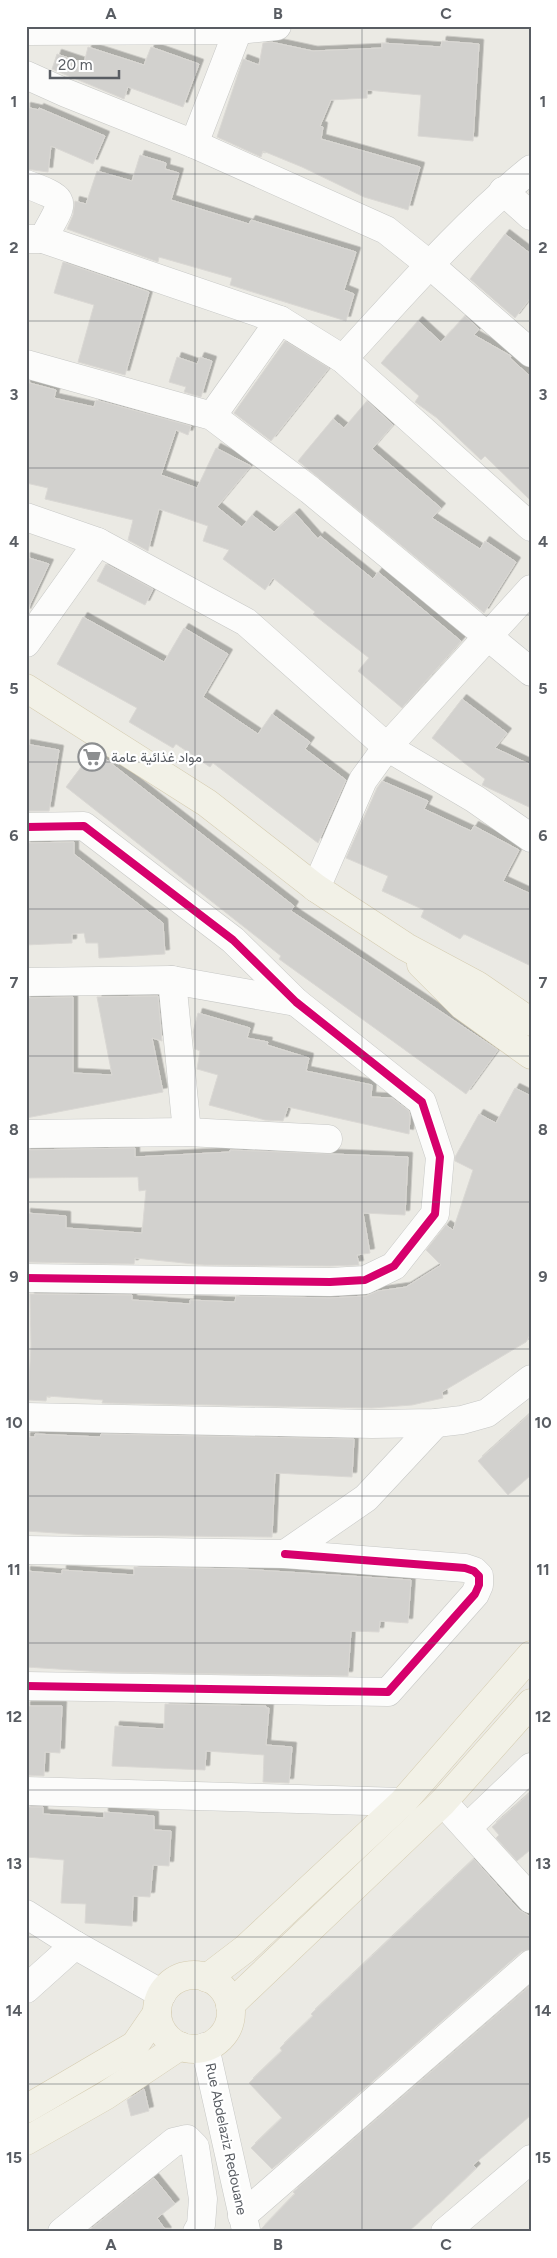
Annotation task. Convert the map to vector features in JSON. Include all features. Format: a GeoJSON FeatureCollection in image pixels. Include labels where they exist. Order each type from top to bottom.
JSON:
{"type":"FeatureCollection","features":[{"type":"Feature","properties":{"kind":"main road"},"geometry":{"type":"LineString","coordinates":[[26,688],[207,803],[316,888],[406,948],[477,985],[531,1022]]}},
{"type":"Feature","properties":{"kind":"main road"},"geometry":{"type":"LineString","coordinates":[[406,948],[433,978],[463,1006],[531,1055]]}},
{"type":"Feature","properties":{"kind":"main road"},"geometry":{"type":"LineString","coordinates":[[207,1978],[245,1949],[403,1802],[531,1655]]}},
{"type":"Feature","properties":{"kind":"main road"},"geometry":{"type":"LineString","coordinates":[[230,2005],[443,1802],[531,1703]]}},
{"type":"Feature","properties":{"kind":"main road"},"geometry":{"type":"LineString","coordinates":[[26,2109],[135,2045],[168,1986],[186,1976],[207,1978],[218,1984],[225,1993],[230,2005],[228,2026],[219,2038],[193,2047],[26,2141]]}},
{"type":"Feature","properties":{"kind":"main road"},"geometry":{"type":"LineString","coordinates":[[159,2003],[158,2023],[163,2033],[171,2041],[193,2047]]}},
{"type":"Feature","properties":{"kind":"street"},"geometry":{"type":"LineString","coordinates":[[26,32],[238,30],[277,26]]}},
{"type":"Feature","properties":{"kind":"street"},"geometry":{"type":"LineString","coordinates":[[194,144],[238,30]]}},
{"type":"Feature","properties":{"kind":"street"},"geometry":{"type":"LineString","coordinates":[[26,75],[194,144],[386,230],[430,265],[531,353]]}},
{"type":"Feature","properties":{"kind":"street"},"geometry":{"type":"LineString","coordinates":[[344,359],[430,265],[503,191],[531,168]]}},
{"type":"Feature","properties":{"kind":"street"},"geometry":{"type":"LineString","coordinates":[[26,184],[54,194],[59,199],[60,206],[35,239],[280,320],[344,359],[531,527]]}},
{"type":"Feature","properties":{"kind":"street"},"geometry":{"type":"LineString","coordinates":[[503,191],[531,216]]}},
{"type":"Feature","properties":{"kind":"street"},"geometry":{"type":"LineString","coordinates":[[212,416],[280,320]]}},
{"type":"Feature","properties":{"kind":"street"},"geometry":{"type":"LineString","coordinates":[[26,364],[212,416],[310,490],[531,672]]}},
{"type":"Feature","properties":{"kind":"street"},"geometry":{"type":"LineString","coordinates":[[26,517],[98,542],[246,622],[387,747],[476,798],[531,838]]}},
{"type":"Feature","properties":{"kind":"street"},"geometry":{"type":"LineString","coordinates":[[26,643],[98,542]]}},
{"type":"Feature","properties":{"kind":"street"},"geometry":{"type":"LineString","coordinates":[[316,888],[363,780],[387,747],[531,589]]}},
{"type":"Feature","properties":{"kind":"street"},"geometry":{"type":"LineString","coordinates":[[26,826],[84,826],[233,940],[296,1002],[422,1102],[440,1157],[434,1214],[394,1266],[365,1280],[330,1282],[26,1278]]}},
{"type":"Feature","properties":{"kind":"street"},"geometry":{"type":"LineString","coordinates":[[26,982],[172,980],[296,1002]]}},
{"type":"Feature","properties":{"kind":"street"},"geometry":{"type":"LineString","coordinates":[[172,980],[187,1132]]}},
{"type":"Feature","properties":{"kind":"street"},"geometry":{"type":"LineString","coordinates":[[26,1134],[187,1132],[328,1139]]}},
{"type":"Feature","properties":{"kind":"street"},"geometry":{"type":"LineString","coordinates":[[26,1417],[372,1424],[436,1423],[462,1420],[487,1413],[531,1379]]}},
{"type":"Feature","properties":{"kind":"street"},"geometry":{"type":"LineString","coordinates":[[285,1554],[366,1498],[436,1423]]}},
{"type":"Feature","properties":{"kind":"street"},"geometry":{"type":"LineString","coordinates":[[26,1550],[285,1554],[464,1568],[474,1571],[479,1576],[479,1586],[475,1594],[388,1692],[26,1686]]}},
{"type":"Feature","properties":{"kind":"street"},"geometry":{"type":"LineString","coordinates":[[467,1828],[531,1767]]}},
{"type":"Feature","properties":{"kind":"street"},"geometry":{"type":"LineString","coordinates":[[26,1791],[403,1802]]}},
{"type":"Feature","properties":{"kind":"street"},"geometry":{"type":"LineString","coordinates":[[443,1802],[531,1899]]}},
{"type":"Feature","properties":{"kind":"street"},"geometry":{"type":"LineString","coordinates":[[26,1914],[159,2003]]}},
{"type":"Feature","properties":{"kind":"street"},"geometry":{"type":"LineString","coordinates":[[26,1989],[75,1945]]}},
{"type":"Feature","properties":{"kind":"street"},"geometry":{"type":"LineString","coordinates":[[244,2224],[531,1964]]}},
{"type":"Feature","properties":{"kind":"street","name":"Rue Abdelaziz Redouane"},"geometry":{"type":"LineString","coordinates":[[193,2047],[244,2224]]}},
{"type":"Feature","properties":{"kind":"street"},"geometry":{"type":"LineString","coordinates":[[62,2232],[174,2142],[187,2139],[194,2147],[203,2199],[201,2225],[197,2232]]}},
{"type":"Feature","properties":{"kind":"street"},"geometry":{"type":"LineString","coordinates":[[445,2232],[531,2159]]}},
{"type":"Feature","properties":{"kind":"building"},"geometry":{"type":"Polygon","coordinates":[[[442,41],[479,44],[473,141],[418,136],[421,95],[367,90],[367,98],[331,100],[320,126],[323,127],[321,139],[420,167],[408,210],[364,197],[302,167],[263,151],[261,157],[217,137],[243,59],[259,65],[263,43],[271,42],[313,51],[382,48],[382,43],[441,47],[442,41]]]}},
{"type":"Feature","properties":{"kind":"building"},"geometry":{"type":"Polygon","coordinates":[[[88,47],[144,65],[151,47],[199,64],[183,107],[128,87],[124,99],[52,69],[57,54],[84,63],[88,47]]]}},
{"type":"Feature","properties":{"kind":"building"},"geometry":{"type":"Polygon","coordinates":[[[26,107],[39,110],[39,108],[105,136],[93,164],[51,146],[48,172],[26,169],[26,107]]]}},
{"type":"Feature","properties":{"kind":"building"},"geometry":{"type":"Polygon","coordinates":[[[140,155],[166,163],[165,169],[179,173],[171,200],[249,224],[251,220],[356,252],[344,290],[354,294],[346,321],[230,285],[232,278],[159,257],[158,262],[67,229],[73,215],[75,201],[86,204],[97,171],[132,181],[140,155]]]}},
{"type":"Feature","properties":{"kind":"building"},"geometry":{"type":"Polygon","coordinates":[[[505,234],[531,254],[531,297],[515,318],[470,279],[505,234]]]}},
{"type":"Feature","properties":{"kind":"building"},"geometry":{"type":"Polygon","coordinates":[[[63,262],[149,292],[125,375],[78,362],[94,305],[54,293],[63,262]]]}},
{"type":"Feature","properties":{"kind":"building"},"geometry":{"type":"Polygon","coordinates":[[[465,316],[479,329],[474,335],[511,356],[510,358],[531,377],[531,501],[485,456],[481,460],[437,418],[415,402],[419,396],[381,363],[418,321],[441,342],[465,316]]]}},
{"type":"Feature","properties":{"kind":"building"},"geometry":{"type":"Polygon","coordinates":[[[285,341],[329,368],[271,441],[234,413],[285,341]]]}},
{"type":"Feature","properties":{"kind":"building"},"geometry":{"type":"Polygon","coordinates":[[[177,357],[197,364],[200,357],[212,361],[201,397],[184,392],[186,387],[169,382],[177,357]]]}},
{"type":"Feature","properties":{"kind":"building"},"geometry":{"type":"Polygon","coordinates":[[[26,382],[56,390],[54,398],[94,407],[96,400],[191,426],[188,435],[176,430],[161,475],[197,488],[216,448],[251,466],[217,507],[242,527],[252,515],[274,532],[295,513],[318,539],[320,536],[373,579],[378,572],[461,641],[402,708],[358,671],[369,658],[313,614],[315,612],[273,578],[265,590],[223,559],[229,550],[203,541],[208,526],[159,509],[148,551],[128,540],[133,520],[45,499],[48,488],[26,483],[26,382]]]}},
{"type":"Feature","properties":{"kind":"building"},"geometry":{"type":"Polygon","coordinates":[[[367,401],[393,425],[372,449],[441,508],[432,518],[480,549],[485,541],[516,562],[484,613],[298,461],[333,419],[344,428],[367,401]]]}},
{"type":"Feature","properties":{"kind":"building"},"geometry":{"type":"Polygon","coordinates":[[[26,557],[49,564],[26,613],[26,557]]]}},
{"type":"Feature","properties":{"kind":"building"},"geometry":{"type":"Polygon","coordinates":[[[106,564],[153,589],[145,605],[97,581],[106,564]]]}},
{"type":"Feature","properties":{"kind":"building"},"geometry":{"type":"Polygon","coordinates":[[[83,617],[164,662],[184,628],[228,654],[203,697],[258,734],[272,714],[310,742],[305,749],[346,780],[318,843],[213,763],[210,767],[176,744],[173,748],[129,722],[137,708],[57,664],[83,617]]]}},
{"type":"Feature","properties":{"kind":"building"},"geometry":{"type":"Polygon","coordinates":[[[462,699],[507,733],[495,748],[531,765],[531,808],[482,785],[485,779],[432,738],[462,699]]]}},
{"type":"Feature","properties":{"kind":"building"},"geometry":{"type":"Polygon","coordinates":[[[26,744],[59,750],[49,811],[26,811],[26,744]]]}},
{"type":"Feature","properties":{"kind":"building"},"geometry":{"type":"Polygon","coordinates":[[[94,750],[294,906],[291,911],[498,1050],[466,1094],[279,959],[281,956],[66,787],[94,750]]]}},
{"type":"Feature","properties":{"kind":"building"},"geometry":{"type":"Polygon","coordinates":[[[382,781],[428,801],[424,809],[471,831],[474,826],[519,850],[503,881],[531,894],[531,966],[464,934],[460,939],[421,917],[424,910],[382,891],[388,876],[346,858],[377,788],[382,781]]]}},
{"type":"Feature","properties":{"kind":"building"},"geometry":{"type":"Polygon","coordinates":[[[74,842],[74,854],[163,923],[165,954],[99,958],[98,943],[86,943],[84,933],[72,934],[72,943],[26,945],[26,843],[74,842]]]}},
{"type":"Feature","properties":{"kind":"building"},"geometry":{"type":"Polygon","coordinates":[[[158,996],[162,1041],[152,1038],[163,1092],[26,1118],[26,998],[73,997],[73,1073],[112,1075],[97,997],[158,996]]]}},
{"type":"Feature","properties":{"kind":"building"},"geometry":{"type":"Polygon","coordinates":[[[198,1013],[250,1028],[247,1038],[268,1042],[267,1045],[309,1058],[306,1071],[372,1085],[371,1097],[392,1098],[409,1111],[409,1134],[288,1107],[283,1121],[265,1120],[209,1105],[218,1075],[197,1069],[200,1051],[195,1049],[193,1032],[198,1013]]]}},
{"type":"Feature","properties":{"kind":"building"},"geometry":{"type":"Polygon","coordinates":[[[515,1088],[531,1096],[531,1333],[526,1342],[442,1392],[443,1398],[412,1405],[372,1408],[102,1403],[103,1400],[47,1396],[46,1401],[28,1400],[31,1346],[30,1294],[132,1295],[132,1300],[190,1304],[190,1300],[235,1302],[236,1296],[330,1298],[366,1296],[378,1291],[406,1287],[441,1265],[426,1250],[446,1225],[453,1230],[473,1170],[455,1161],[455,1157],[479,1114],[496,1123],[515,1088]]]}},
{"type":"Feature","properties":{"kind":"building"},"geometry":{"type":"Polygon","coordinates":[[[135,1148],[135,1157],[230,1152],[230,1150],[408,1157],[405,1215],[363,1213],[370,1253],[357,1255],[359,1265],[204,1265],[135,1258],[134,1264],[26,1262],[26,1213],[66,1216],[66,1228],[142,1233],[146,1190],[139,1191],[138,1177],[26,1178],[26,1150],[135,1148]]]}},
{"type":"Feature","properties":{"kind":"building"},"geometry":{"type":"Polygon","coordinates":[[[531,1413],[531,1475],[508,1495],[478,1461],[531,1413]]]}},
{"type":"Feature","properties":{"kind":"building"},"geometry":{"type":"Polygon","coordinates":[[[35,1434],[100,1437],[101,1434],[354,1439],[352,1477],[275,1473],[272,1537],[86,1535],[26,1531],[26,1437],[35,1437],[35,1434]]]}},
{"type":"Feature","properties":{"kind":"building"},"geometry":{"type":"Polygon","coordinates":[[[134,1567],[241,1569],[411,1580],[408,1623],[380,1621],[379,1632],[351,1631],[348,1676],[104,1672],[26,1667],[26,1571],[62,1574],[62,1570],[134,1575],[134,1567]]]}},
{"type":"Feature","properties":{"kind":"building"},"geometry":{"type":"Polygon","coordinates":[[[165,1704],[266,1706],[266,1708],[269,1708],[266,1745],[292,1747],[289,1783],[263,1782],[264,1755],[206,1751],[205,1770],[112,1766],[115,1726],[164,1729],[165,1704]]]}},
{"type":"Feature","properties":{"kind":"building"},"geometry":{"type":"Polygon","coordinates":[[[26,1706],[62,1706],[60,1753],[45,1752],[44,1776],[26,1775],[26,1706]]]}},
{"type":"Feature","properties":{"kind":"building"},"geometry":{"type":"Polygon","coordinates":[[[531,1792],[531,1849],[517,1861],[496,1838],[499,1835],[492,1827],[531,1792]]]}},
{"type":"Feature","properties":{"kind":"building"},"geometry":{"type":"Polygon","coordinates":[[[26,1807],[43,1807],[43,1814],[104,1818],[104,1812],[154,1816],[154,1830],[171,1831],[169,1866],[153,1865],[150,1897],[133,1896],[132,1926],[85,1923],[86,1904],[61,1903],[64,1860],[26,1857],[26,1807]]]}},
{"type":"Feature","properties":{"kind":"building"},"geometry":{"type":"Polygon","coordinates":[[[474,1859],[519,1910],[531,1917],[531,1949],[521,1952],[272,2169],[251,2148],[282,2118],[249,2083],[282,2051],[280,2048],[313,2016],[311,2014],[474,1859]]]}},
{"type":"Feature","properties":{"kind":"building"},"geometry":{"type":"Polygon","coordinates":[[[531,1985],[531,2115],[473,2165],[476,2168],[408,2232],[261,2232],[261,2229],[295,2194],[293,2192],[531,1985]]]}},
{"type":"Feature","properties":{"kind":"building"},"geometry":{"type":"Polygon","coordinates":[[[144,2089],[149,2111],[131,2116],[127,2100],[144,2089]]]}},
{"type":"Feature","properties":{"kind":"building"},"geometry":{"type":"Polygon","coordinates":[[[154,2178],[175,2204],[157,2218],[167,2232],[87,2232],[154,2178]]]}},
{"type":"Feature","properties":{"kind":"cycle path"},"geometry":{"type":"LineString","coordinates":[[26,827],[84,826],[233,940],[296,1002],[422,1102],[440,1157],[435,1214],[394,1266],[365,1280],[330,1282],[26,1278]]}},
{"type":"Feature","properties":{"kind":"cycle path"},"geometry":{"type":"LineString","coordinates":[[26,1686],[388,1692],[475,1594],[479,1585],[479,1576],[474,1571],[465,1568],[285,1554]]}},
{"type":"Feature","properties":{"kind":"place","name":"مواد غذائية عامة"},"geometry":{"type":"Point","coordinates":[92,757]}}]}
